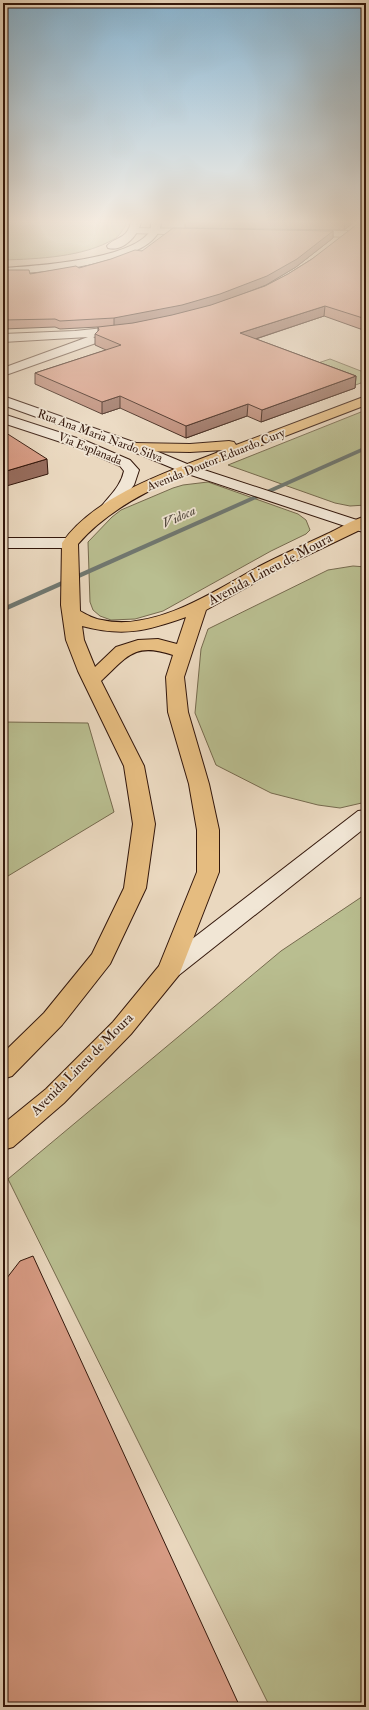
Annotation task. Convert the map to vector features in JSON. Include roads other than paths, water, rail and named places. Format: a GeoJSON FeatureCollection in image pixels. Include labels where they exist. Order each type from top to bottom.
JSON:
{"type":"FeatureCollection","features":[{"type":"Feature","properties":{"kind":"main road","name":"Avenida Doutor Eduardo Cury"},"geometry":{"type":"LineString","coordinates":[[70,546],[85,526],[109,507],[188,469],[366,400]]}},
{"type":"Feature","properties":{"kind":"main road"},"geometry":{"type":"LineString","coordinates":[[134,447],[190,448],[254,443]]}},
{"type":"Feature","properties":{"kind":"main road","name":"Avenida Lineu de Moura"},"geometry":{"type":"LineString","coordinates":[[3,1139],[55,1096],[116,1034],[170,969],[208,872],[208,830],[199,784],[178,712],[175,677],[198,607],[277,564],[363,525]]}},
{"type":"Feature","properties":{"kind":"main road"},"geometry":{"type":"LineString","coordinates":[[3,1069],[53,1019],[102,958],[136,888],[144,824],[134,766],[92,680],[75,640],[71,609],[70,546]]}},
{"type":"Feature","properties":{"kind":"main road"},"geometry":{"type":"LineString","coordinates":[[71,609],[90,623],[110,627],[126,627],[150,624],[198,607]]}},
{"type":"Feature","properties":{"kind":"main road"},"geometry":{"type":"LineString","coordinates":[[92,680],[122,651],[144,644],[158,644],[184,652]]}},
{"type":"Feature","properties":{"kind":"street"},"geometry":{"type":"LineString","coordinates":[[3,338],[114,332],[135,328]]}},
{"type":"Feature","properties":{"kind":"street"},"geometry":{"type":"LineString","coordinates":[[3,372],[114,332]]}},
{"type":"Feature","properties":{"kind":"street","name":"Rua Ana Maria Nardo Silva"},"geometry":{"type":"LineString","coordinates":[[3,400],[134,447],[188,469],[363,525]]}},
{"type":"Feature","properties":{"kind":"street","name":"Via Esplanada"},"geometry":{"type":"LineString","coordinates":[[3,418],[81,444],[125,463],[132,470],[129,483],[109,507]]}},
{"type":"Feature","properties":{"kind":"street"},"geometry":{"type":"LineString","coordinates":[[3,543],[70,546]]}},
{"type":"Feature","properties":{"kind":"street"},"geometry":{"type":"LineString","coordinates":[[170,969],[366,816]]}},
{"type":"Feature","properties":{"kind":"waterway","name":"Vidoca"},"geometry":{"type":"LineString","coordinates":[[3,610],[366,448]]}}]}
